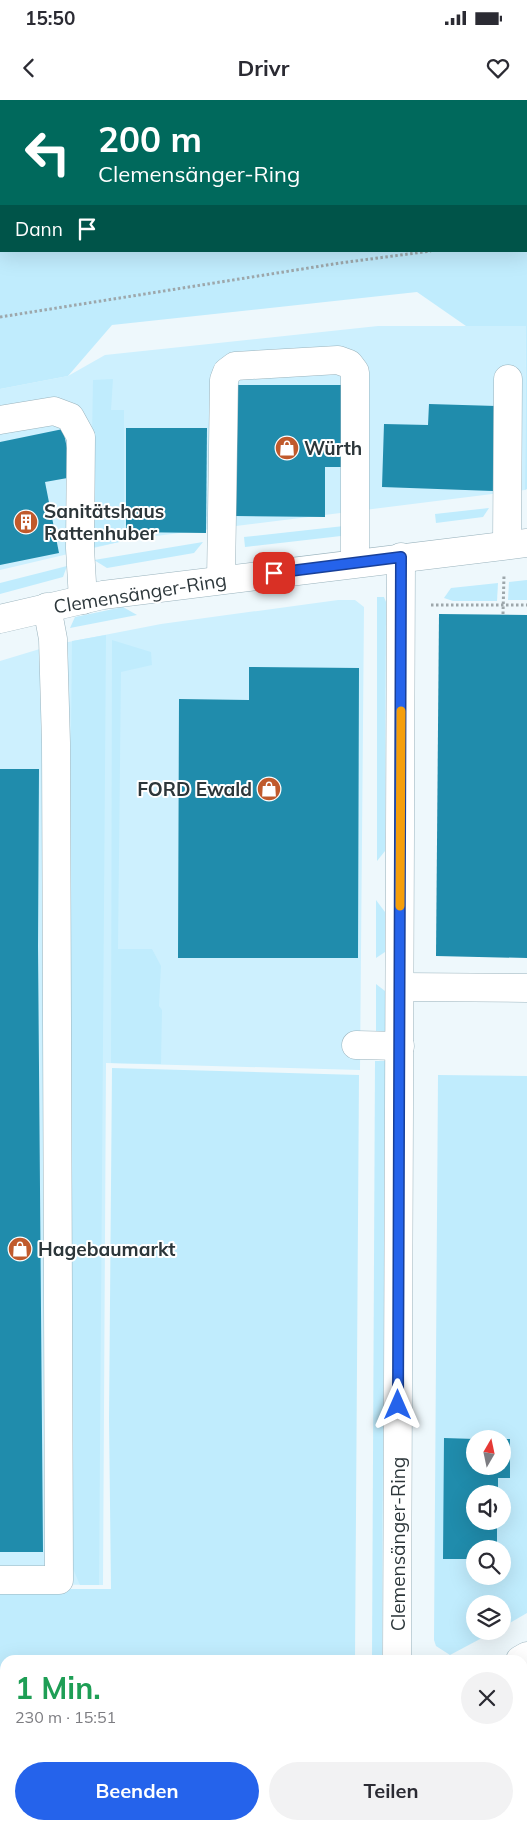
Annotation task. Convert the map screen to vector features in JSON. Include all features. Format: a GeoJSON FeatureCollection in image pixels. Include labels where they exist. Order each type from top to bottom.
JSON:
{"type":"FeatureCollection","features":[{"type":"Feature","properties":{"kind":"street"},"geometry":{"type":"LineString","coordinates":[[221,580],[224,380],[226,372],[235,366],[338,360],[349,364],[355,372],[355,563]]}},
{"type":"Feature","properties":{"kind":"street"},"geometry":{"type":"LineString","coordinates":[[508,378],[517,544]]}},
{"type":"Feature","properties":{"kind":"street"},"geometry":{"type":"LineString","coordinates":[[0,420],[54,411],[70,416],[81,437],[80,548],[83,600]]}},
{"type":"Feature","properties":{"kind":"street","name":"Clemensänger-Ring"},"geometry":{"type":"LineString","coordinates":[[0,619],[83,600],[221,580],[517,544]]}},
{"type":"Feature","properties":{"kind":"street","name":"Clemensänger-Ring"},"geometry":{"type":"LineString","coordinates":[[397,1655],[401,557]]}},
{"type":"Feature","properties":{"kind":"street"},"geometry":{"type":"LineString","coordinates":[[0,1580],[59,1580],[56,753],[53,638],[48,607]]}},
{"type":"Feature","properties":{"kind":"street"},"geometry":{"type":"LineString","coordinates":[[400,987],[527,988]]}},
{"type":"Feature","properties":{"kind":"street"},"geometry":{"type":"LineString","coordinates":[[356,1045],[400,1046]]}},
{"type":"Feature","properties":{"kind":"path"},"geometry":{"type":"LineString","coordinates":[[0,317],[340,263],[424,252]]}},
{"type":"Feature","properties":{"kind":"path"},"geometry":{"type":"LineString","coordinates":[[503,614],[504,575]]}},
{"type":"Feature","properties":{"kind":"path"},"geometry":{"type":"LineString","coordinates":[[431,605],[527,605]]}},
{"type":"Feature","properties":{"kind":"shaded area"},"geometry":{"type":"Polygon","coordinates":[[[0,252],[527,252],[527,489],[525,490],[526,326],[466,326],[417,292],[112,325],[68,376],[0,389],[0,252]]]}},
{"type":"Feature","properties":{"kind":"shaded area"},"geometry":{"type":"Polygon","coordinates":[[[378,326],[526,326],[525,490],[132,539],[0,570],[0,389],[68,376],[105,355],[378,326]]]}},
{"type":"Feature","properties":{"kind":"shaded area"},"geometry":{"type":"Polygon","coordinates":[[[113,379],[111,410],[124,410],[124,541],[90,548],[93,380],[113,379]]]}},
{"type":"Feature","properties":{"kind":"shaded area"},"geometry":{"type":"Polygon","coordinates":[[[489,508],[483,517],[436,523],[435,514],[489,508]]]}},
{"type":"Feature","properties":{"kind":"shaded area"},"geometry":{"type":"Polygon","coordinates":[[[344,526],[341,536],[245,547],[244,537],[344,526]]]}},
{"type":"Feature","properties":{"kind":"shaded area"},"geometry":{"type":"Polygon","coordinates":[[[203,542],[194,553],[107,568],[94,560],[203,542]]]}},
{"type":"Feature","properties":{"kind":"shaded area"},"geometry":{"type":"Polygon","coordinates":[[[67,566],[63,577],[0,594],[0,583],[67,566]]]}},
{"type":"Feature","properties":{"kind":"shaded area"},"geometry":{"type":"Polygon","coordinates":[[[527,580],[527,600],[508,600],[509,582],[527,580]]]}},
{"type":"Feature","properties":{"kind":"shaded area"},"geometry":{"type":"Polygon","coordinates":[[[498,583],[497,601],[453,601],[444,598],[451,588],[498,583]]]}},
{"type":"Feature","properties":{"kind":"shaded area"},"geometry":{"type":"Polygon","coordinates":[[[377,597],[384,597],[386,602],[385,851],[377,861],[377,597]]]}},
{"type":"Feature","properties":{"kind":"shaded area"},"geometry":{"type":"Polygon","coordinates":[[[338,600],[355,600],[364,607],[360,1070],[106,1063],[103,1585],[0,1584],[0,661],[53,645],[161,624],[338,600]]]}},
{"type":"Feature","properties":{"kind":"shaded area"},"geometry":{"type":"Polygon","coordinates":[[[123,607],[137,615],[70,628],[75,617],[123,607]]]}},
{"type":"Feature","properties":{"kind":"shaded area"},"geometry":{"type":"Polygon","coordinates":[[[106,635],[99,1585],[80,1585],[68,1557],[67,1112],[72,641],[106,635]]]}},
{"type":"Feature","properties":{"kind":"shaded area"},"geometry":{"type":"Polygon","coordinates":[[[112,640],[151,652],[152,665],[121,672],[118,949],[152,949],[161,966],[159,1006],[162,1010],[161,1064],[111,1063],[112,640]]]}},
{"type":"Feature","properties":{"kind":"shaded area"},"geometry":{"type":"Polygon","coordinates":[[[376,900],[385,912],[385,952],[376,958],[376,900]]]}},
{"type":"Feature","properties":{"kind":"shaded area"},"geometry":{"type":"Polygon","coordinates":[[[376,984],[385,991],[385,1036],[376,1037],[376,984]]]}},
{"type":"Feature","properties":{"kind":"shaded area"},"geometry":{"type":"Polygon","coordinates":[[[375,1061],[385,1061],[382,1655],[372,1655],[375,1061]]]}},
{"type":"Feature","properties":{"kind":"shaded area"},"geometry":{"type":"Polygon","coordinates":[[[112,1068],[359,1075],[355,1655],[0,1655],[0,1589],[111,1589],[109,1419],[112,1068]]]}},
{"type":"Feature","properties":{"kind":"shaded area"},"geometry":{"type":"Polygon","coordinates":[[[438,1075],[527,1076],[527,1613],[511,1622],[511,1595],[466,1595],[466,1640],[478,1640],[450,1655],[436,1646],[434,1640],[438,1075]]]}},
{"type":"Feature","properties":{"kind":"building"},"geometry":{"type":"Polygon","coordinates":[[[235,385],[345,385],[344,467],[325,467],[325,517],[235,516],[235,385]]]}},
{"type":"Feature","properties":{"kind":"building"},"geometry":{"type":"Polygon","coordinates":[[[429,404],[496,406],[493,491],[382,487],[384,424],[428,425],[429,404]]]}},
{"type":"Feature","properties":{"kind":"building"},"geometry":{"type":"Polygon","coordinates":[[[126,428],[207,428],[206,533],[126,532],[126,428]]]}},
{"type":"Feature","properties":{"kind":"building"},"geometry":{"type":"Polygon","coordinates":[[[63,429],[73,477],[45,482],[59,553],[0,565],[0,442],[63,429]]]}},
{"type":"Feature","properties":{"kind":"building"},"geometry":{"type":"Polygon","coordinates":[[[439,614],[527,615],[527,958],[436,956],[439,614]]]}},
{"type":"Feature","properties":{"kind":"building","name":"FORD Ewald"},"geometry":{"type":"Polygon","coordinates":[[[249,667],[359,668],[358,958],[178,958],[179,699],[249,700],[249,667]]]}},
{"type":"Feature","properties":{"kind":"building","name":"Hagebaumarkt"},"geometry":{"type":"Polygon","coordinates":[[[0,769],[39,769],[38,946],[43,1552],[0,1552],[0,769]]]}},
{"type":"Feature","properties":{"kind":"building"},"geometry":{"type":"Polygon","coordinates":[[[444,1438],[466,1439],[466,1475],[510,1475],[510,1478],[498,1478],[498,1485],[466,1485],[466,1530],[497,1530],[497,1540],[466,1540],[466,1559],[443,1559],[444,1438]]]}},
{"type":"Feature","properties":{"kind":"slow traffic"},"geometry":{"type":"LineString","coordinates":[[400,906],[401,711]]}},
{"type":"Feature","properties":{"kind":"place","name":"Würth"},"geometry":{"type":"Point","coordinates":[287,448]}},
{"type":"Feature","properties":{"kind":"place","name":"Sanitätshaus Rattenhuber"},"geometry":{"type":"Point","coordinates":[26,522]}},
{"type":"Feature","properties":{"kind":"place","name":"FORD Ewald"},"geometry":{"type":"Point","coordinates":[269,789]}},
{"type":"Feature","properties":{"kind":"place","name":"Hagebaumarkt"},"geometry":{"type":"Point","coordinates":[20,1249]}},
{"type":"Feature","properties":{"kind":"route"},"geometry":{"type":"LineString","coordinates":[[274,573],[401,557],[398,1405]]}}]}
